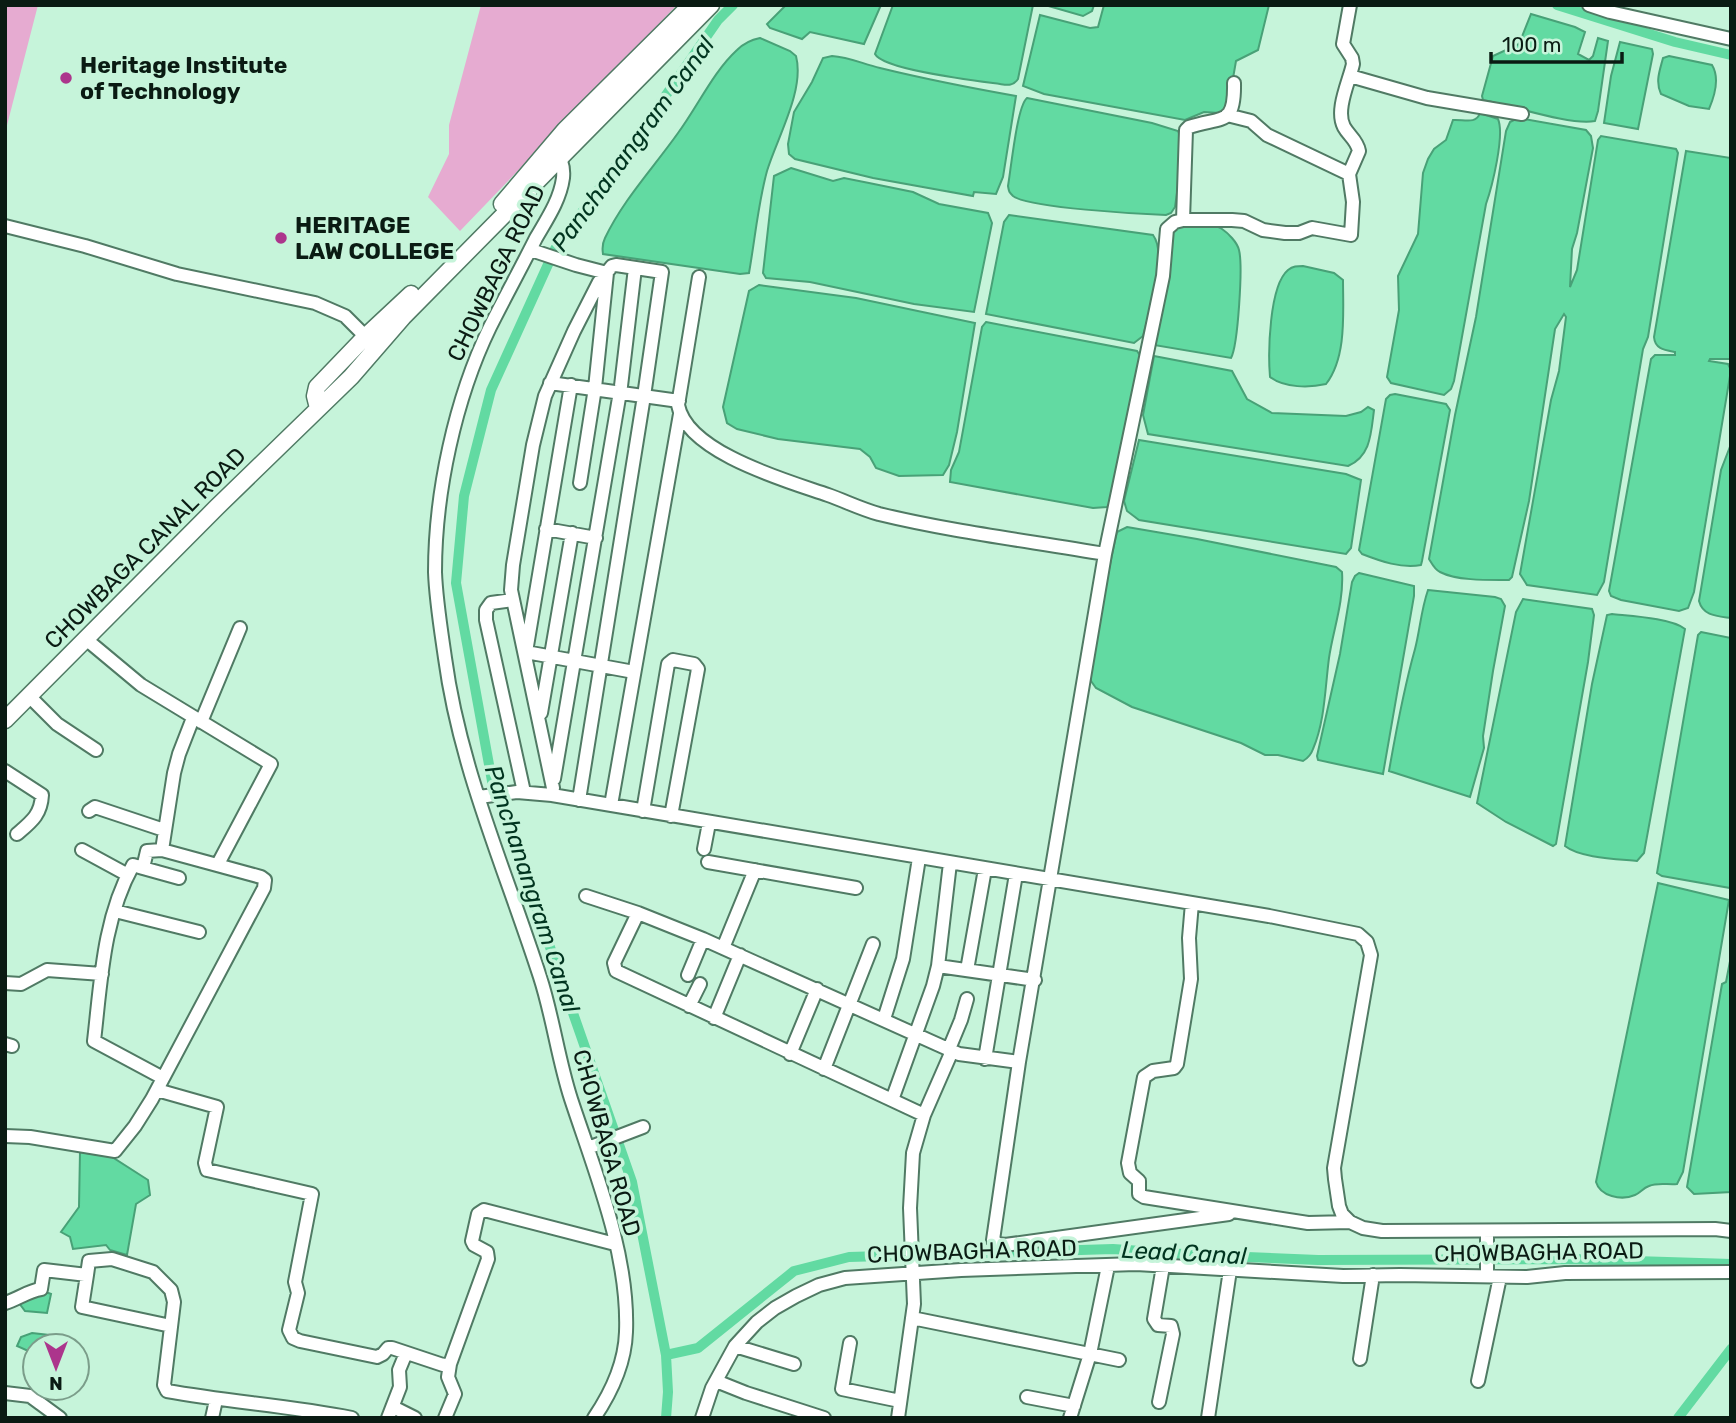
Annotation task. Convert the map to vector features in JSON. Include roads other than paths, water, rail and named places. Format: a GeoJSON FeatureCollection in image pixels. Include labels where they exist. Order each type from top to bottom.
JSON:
{"type":"FeatureCollection","features":[{"type":"Feature","properties":{"kind":"main road"},"geometry":{"type":"LineString","coordinates":[[556,154],[565,130],[691,5]]}},
{"type":"Feature","properties":{"kind":"main road"},"geometry":{"type":"LineString","coordinates":[[371,342],[403,317],[556,154],[710,5]]}},
{"type":"Feature","properties":{"kind":"main road","name":"CHOWBAGA CANAL ROAD"},"geometry":{"type":"LineString","coordinates":[[5,720],[318,408],[315,396],[317,387],[371,342]]}},
{"type":"Feature","properties":{"kind":"street"},"geometry":{"type":"LineString","coordinates":[[1240,1213],[1005,1245],[993,1240],[1019,1062],[1105,554],[1163,276],[1165,237],[1171,224],[1183,220],[1244,221],[1263,230],[1299,233],[1305,228],[1312,228],[1351,236],[1353,202],[1349,174],[1359,151],[1340,118],[1353,64],[1343,44],[1350,5]]}},
{"type":"Feature","properties":{"kind":"street"},"geometry":{"type":"LineString","coordinates":[[1590,5],[1731,39]]}},
{"type":"Feature","properties":{"kind":"street"},"geometry":{"type":"LineString","coordinates":[[1350,76],[1427,98],[1522,114]]}},
{"type":"Feature","properties":{"kind":"street"},"geometry":{"type":"LineString","coordinates":[[1183,220],[1186,130],[1196,124],[1227,116],[1233,111],[1234,83]]}},
{"type":"Feature","properties":{"kind":"street"},"geometry":{"type":"LineString","coordinates":[[1227,116],[1251,121],[1267,135],[1349,174]]}},
{"type":"Feature","properties":{"kind":"street","name":"CHOWBAGA ROAD"},"geometry":{"type":"LineString","coordinates":[[556,154],[563,178],[559,194],[478,353],[467,384],[453,435],[438,516],[435,574],[444,656],[456,724],[484,797],[541,979],[565,1079],[594,1146],[615,1244],[625,1308],[624,1350],[606,1401],[594,1418]]}},
{"type":"Feature","properties":{"kind":"street"},"geometry":{"type":"LineString","coordinates":[[5,226],[85,246],[177,274],[315,303],[345,316],[371,342]]}},
{"type":"Feature","properties":{"kind":"street"},"geometry":{"type":"LineString","coordinates":[[531,250],[607,273]]}},
{"type":"Feature","properties":{"kind":"street"},"geometry":{"type":"LineString","coordinates":[[552,791],[540,720],[513,600],[513,565],[531,458],[550,383],[599,282],[616,265],[662,272],[579,800]]}},
{"type":"Feature","properties":{"kind":"street"},"geometry":{"type":"LineString","coordinates":[[552,791],[620,392],[635,268]]}},
{"type":"Feature","properties":{"kind":"street"},"geometry":{"type":"LineString","coordinates":[[580,483],[595,388],[607,273]]}},
{"type":"Feature","properties":{"kind":"street"},"geometry":{"type":"LineString","coordinates":[[611,805],[699,277]]}},
{"type":"Feature","properties":{"kind":"street"},"geometry":{"type":"LineString","coordinates":[[550,383],[644,396],[679,407],[692,432],[753,469],[875,513],[1105,554]]}},
{"type":"Feature","properties":{"kind":"street"},"geometry":{"type":"LineString","coordinates":[[525,655],[571,385]]}},
{"type":"Feature","properties":{"kind":"street"},"geometry":{"type":"LineString","coordinates":[[546,529],[596,538]]}},
{"type":"Feature","properties":{"kind":"street"},"geometry":{"type":"LineString","coordinates":[[540,720],[572,533]]}},
{"type":"Feature","properties":{"kind":"street"},"geometry":{"type":"LineString","coordinates":[[513,600],[491,603],[486,610],[486,620],[521,792]]}},
{"type":"Feature","properties":{"kind":"street"},"geometry":{"type":"LineString","coordinates":[[162,849],[179,754],[240,628]]}},
{"type":"Feature","properties":{"kind":"street"},"geometry":{"type":"LineString","coordinates":[[87,640],[141,685],[271,764],[218,864]]}},
{"type":"Feature","properties":{"kind":"street"},"geometry":{"type":"LineString","coordinates":[[525,655],[634,672]]}},
{"type":"Feature","properties":{"kind":"street"},"geometry":{"type":"LineString","coordinates":[[643,811],[668,664],[673,660],[694,664],[698,669],[671,816]]}},
{"type":"Feature","properties":{"kind":"street"},"geometry":{"type":"LineString","coordinates":[[29,696],[57,724],[96,750]]}},
{"type":"Feature","properties":{"kind":"street"},"geometry":{"type":"LineString","coordinates":[[5,771],[42,796],[38,814],[17,835]]}},
{"type":"Feature","properties":{"kind":"street"},"geometry":{"type":"LineString","coordinates":[[484,797],[552,791],[579,800],[1192,903],[1358,934],[1367,942],[1371,955],[1334,1168],[1339,1206],[1350,1222],[1363,1228],[1382,1231],[1731,1231]]}},
{"type":"Feature","properties":{"kind":"street"},"geometry":{"type":"LineString","coordinates":[[89,811],[95,807],[164,830]]}},
{"type":"Feature","properties":{"kind":"street"},"geometry":{"type":"LineString","coordinates":[[704,849],[709,823]]}},
{"type":"Feature","properties":{"kind":"street"},"geometry":{"type":"LineString","coordinates":[[5,1136],[30,1137],[113,1152],[135,1126],[160,1084],[265,883],[261,877],[162,849],[147,851],[143,868]]}},
{"type":"Feature","properties":{"kind":"street"},"geometry":{"type":"LineString","coordinates":[[82,850],[128,874]]}},
{"type":"Feature","properties":{"kind":"street"},"geometry":{"type":"LineString","coordinates":[[884,1019],[904,959],[919,858]]}},
{"type":"Feature","properties":{"kind":"street"},"geometry":{"type":"LineString","coordinates":[[708,862],[856,888]]}},
{"type":"Feature","properties":{"kind":"street"},"geometry":{"type":"LineString","coordinates":[[892,1100],[930,997],[937,966],[950,863]]}},
{"type":"Feature","properties":{"kind":"street"},"geometry":{"type":"LineString","coordinates":[[179,878],[132,865],[106,937],[94,1041],[160,1084],[217,1107],[205,1163],[208,1170],[312,1194],[295,1282],[298,1293],[289,1330],[293,1338],[377,1357],[388,1348],[450,1364]]}},
{"type":"Feature","properties":{"kind":"street"},"geometry":{"type":"LineString","coordinates":[[967,970],[985,869]]}},
{"type":"Feature","properties":{"kind":"street"},"geometry":{"type":"LineString","coordinates":[[723,948],[755,870]]}},
{"type":"Feature","properties":{"kind":"street"},"geometry":{"type":"LineString","coordinates":[[985,1059],[1016,874]]}},
{"type":"Feature","properties":{"kind":"street"},"geometry":{"type":"LineString","coordinates":[[586,896],[703,939],[950,1050],[985,1059],[1019,1062]]}},
{"type":"Feature","properties":{"kind":"street"},"geometry":{"type":"LineString","coordinates":[[1192,903],[1189,939],[1191,979],[1177,1064],[1174,1068],[1153,1070],[1144,1077],[1128,1169],[1139,1181],[1139,1194],[1144,1197],[1308,1223],[1350,1222]]}},
{"type":"Feature","properties":{"kind":"street"},"geometry":{"type":"LineString","coordinates":[[115,911],[199,932]]}},
{"type":"Feature","properties":{"kind":"street"},"geometry":{"type":"LineString","coordinates":[[638,913],[614,963],[616,971],[924,1115]]}},
{"type":"Feature","properties":{"kind":"street"},"geometry":{"type":"LineString","coordinates":[[688,975],[703,939]]}},
{"type":"Feature","properties":{"kind":"street"},"geometry":{"type":"LineString","coordinates":[[824,1069],[873,944]]}},
{"type":"Feature","properties":{"kind":"street"},"geometry":{"type":"LineString","coordinates":[[714,1018],[740,956]]}},
{"type":"Feature","properties":{"kind":"street"},"geometry":{"type":"LineString","coordinates":[[937,966],[1035,980]]}},
{"type":"Feature","properties":{"kind":"street"},"geometry":{"type":"LineString","coordinates":[[5,984],[21,984],[47,970],[102,974]]}},
{"type":"Feature","properties":{"kind":"street"},"geometry":{"type":"LineString","coordinates":[[689,1006],[700,984]]}},
{"type":"Feature","properties":{"kind":"street"},"geometry":{"type":"LineString","coordinates":[[790,1054],[817,989]]}},
{"type":"Feature","properties":{"kind":"street"},"geometry":{"type":"LineString","coordinates":[[898,1418],[912,1318],[914,1270],[910,1208],[914,1153],[924,1115],[967,999]]}},
{"type":"Feature","properties":{"kind":"street"},"geometry":{"type":"LineString","coordinates":[[594,1146],[638,1129]]}},
{"type":"Feature","properties":{"kind":"street"},"geometry":{"type":"LineString","coordinates":[[445,1418],[455,1394],[448,1377],[450,1364],[488,1259],[487,1252],[472,1241],[481,1211],[486,1210],[615,1244]]}},
{"type":"Feature","properties":{"kind":"street"},"geometry":{"type":"LineString","coordinates":[[1478,1381],[1494,1276],[1488,1231]]}},
{"type":"Feature","properties":{"kind":"street"},"geometry":{"type":"LineString","coordinates":[[171,1326],[82,1307],[89,1261],[112,1259],[153,1272],[171,1290],[174,1302],[165,1389],[216,1400],[272,1405],[352,1418]]}},
{"type":"Feature","properties":{"kind":"street","name":"CHOWBAGHA ROAD"},"geometry":{"type":"LineString","coordinates":[[702,1418],[716,1381],[735,1346],[775,1308],[819,1285],[845,1278],[914,1270],[1136,1264],[1343,1276],[1731,1272]]}},
{"type":"Feature","properties":{"kind":"street"},"geometry":{"type":"LineString","coordinates":[[1027,1397],[1072,1412],[1090,1354],[1108,1266]]}},
{"type":"Feature","properties":{"kind":"street"},"geometry":{"type":"LineString","coordinates":[[1158,1402],[1173,1334],[1171,1326],[1158,1325],[1154,1319],[1163,1266]]}},
{"type":"Feature","properties":{"kind":"street"},"geometry":{"type":"LineString","coordinates":[[5,1303],[29,1291],[41,1289],[44,1270],[87,1275]]}},
{"type":"Feature","properties":{"kind":"street"},"geometry":{"type":"LineString","coordinates":[[1208,1418],[1230,1270]]}},
{"type":"Feature","properties":{"kind":"street"},"geometry":{"type":"LineString","coordinates":[[1360,1359],[1373,1275]]}},
{"type":"Feature","properties":{"kind":"street"},"geometry":{"type":"LineString","coordinates":[[912,1318],[1119,1360]]}},
{"type":"Feature","properties":{"kind":"street"},"geometry":{"type":"LineString","coordinates":[[850,1343],[842,1389],[900,1402]]}},
{"type":"Feature","properties":{"kind":"street"},"geometry":{"type":"LineString","coordinates":[[735,1346],[794,1364]]}},
{"type":"Feature","properties":{"kind":"street"},"geometry":{"type":"LineString","coordinates":[[406,1353],[399,1370],[400,1387],[391,1412],[415,1418]]}},
{"type":"Feature","properties":{"kind":"street"},"geometry":{"type":"LineString","coordinates":[[716,1381],[746,1394],[824,1418]]}},
{"type":"Feature","properties":{"kind":"street"},"geometry":{"type":"LineString","coordinates":[[5,1392],[30,1395],[60,1418]]}},
{"type":"Feature","properties":{"kind":"street"},"geometry":{"type":"LineString","coordinates":[[212,1418],[216,1400]]}},
{"type":"Feature","properties":{"kind":"waterway","name":"Panchanangram Canal"},"geometry":{"type":"LineString","coordinates":[[666,1418],[666,1355],[632,1182],[492,781],[456,583],[464,496],[491,390],[555,249],[718,20],[733,5]]}},
{"type":"Feature","properties":{"kind":"waterway"},"geometry":{"type":"LineString","coordinates":[[1557,5],[1675,42],[1731,55]]}},
{"type":"Feature","properties":{"kind":"waterway","name":"Lead Canal"},"geometry":{"type":"LineString","coordinates":[[666,1355],[698,1348],[794,1271],[849,1257],[1113,1249],[1318,1260],[1571,1259],[1731,1264]]}},
{"type":"Feature","properties":{"kind":"waterway"},"geometry":{"type":"LineString","coordinates":[[1678,1418],[1731,1349]]}},
{"type":"Feature","properties":{"kind":"place","name":"Heritage Institute of Technology"},"geometry":{"type":"Point","coordinates":[66,78]}},
{"type":"Feature","properties":{"kind":"place","name":"HERITAGE LAW COLLEGE"},"geometry":{"type":"Point","coordinates":[281,238]}}]}
